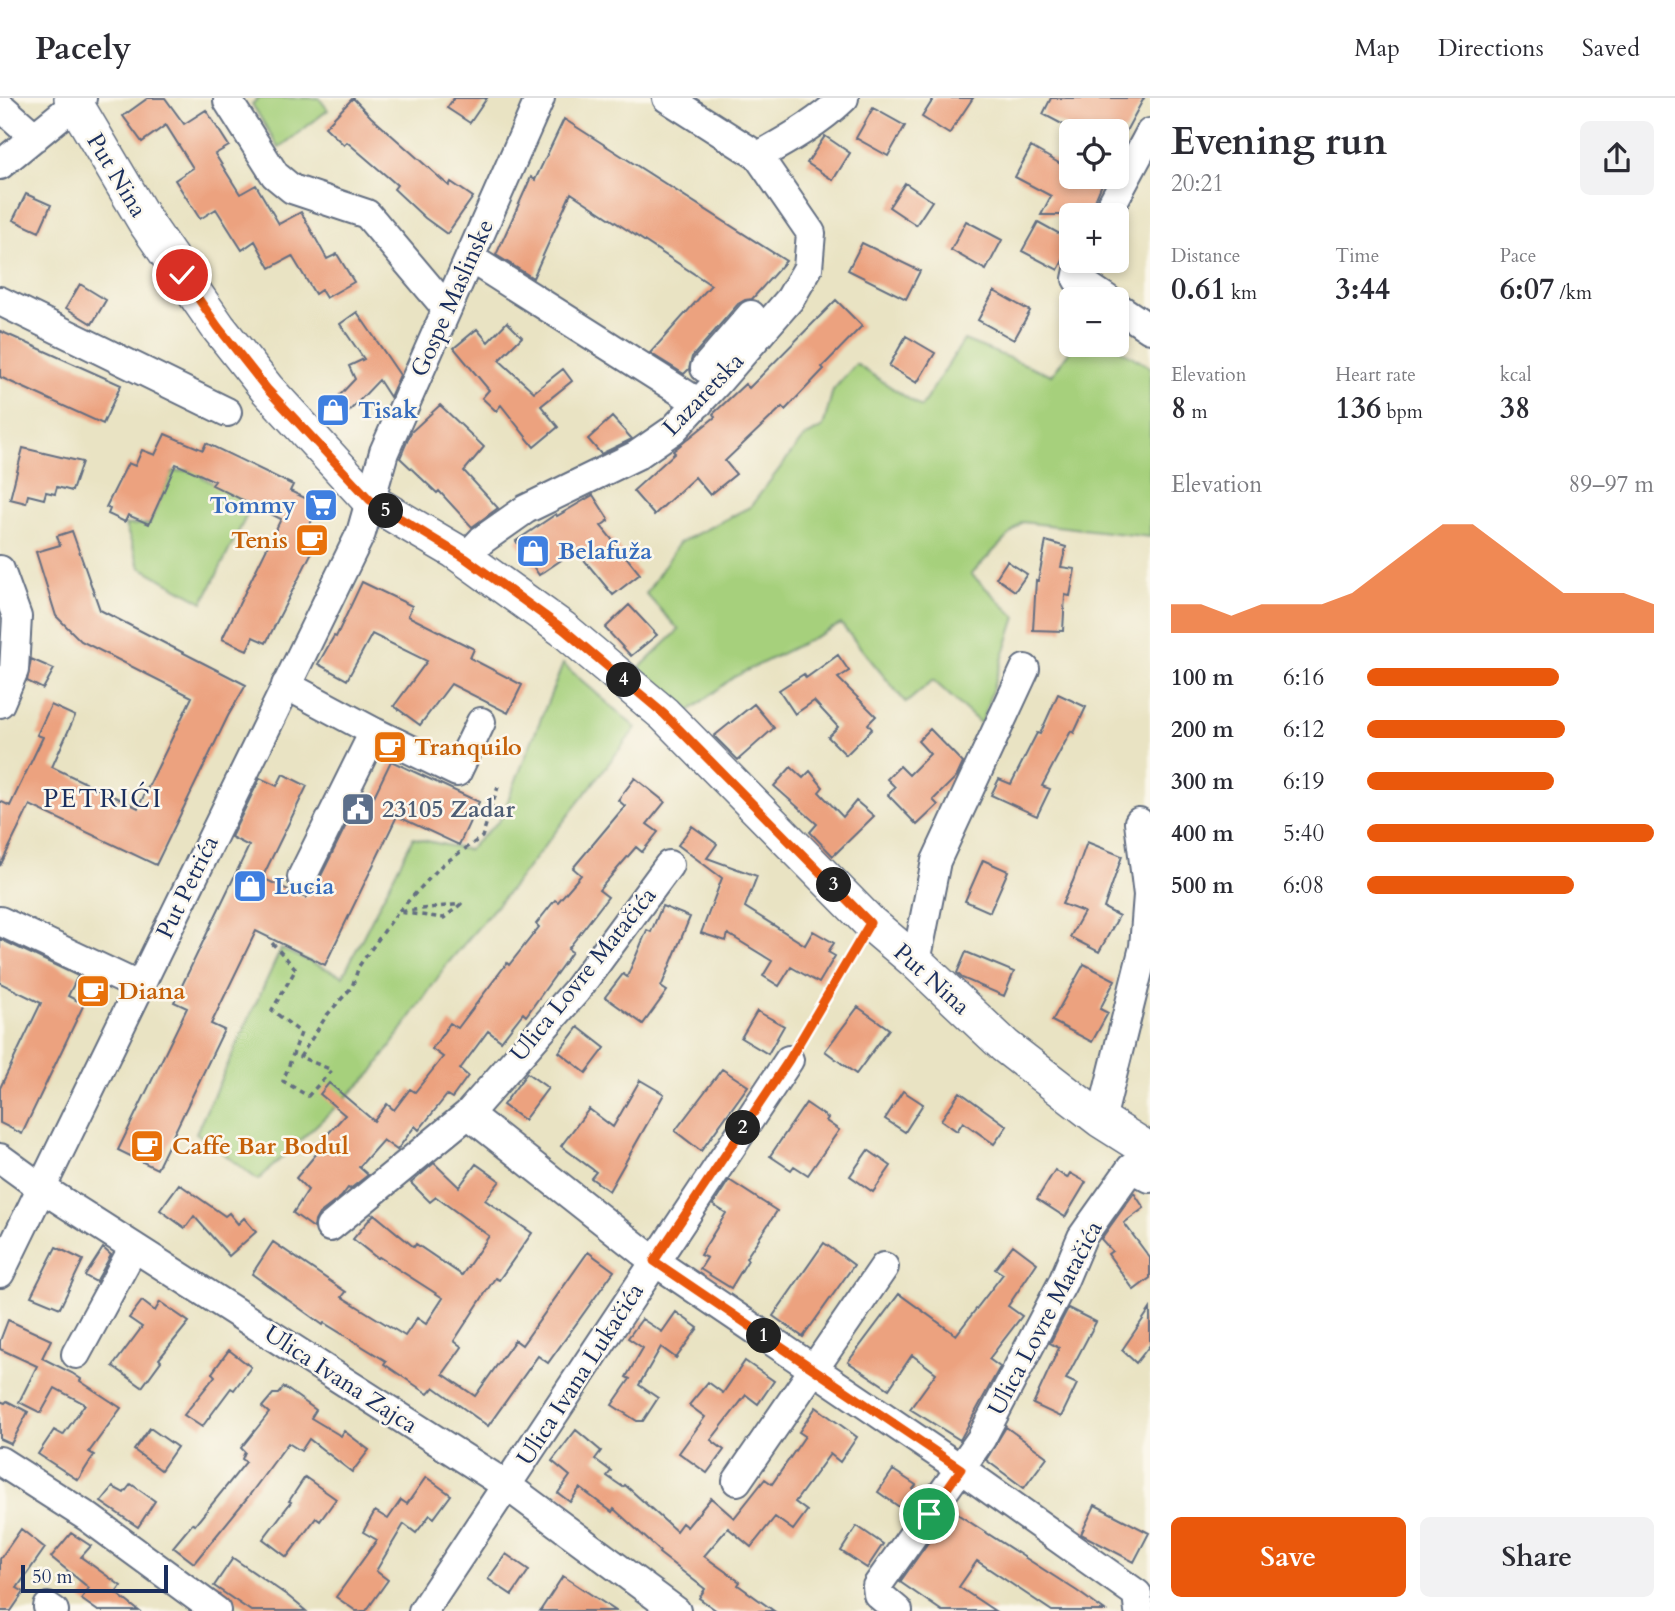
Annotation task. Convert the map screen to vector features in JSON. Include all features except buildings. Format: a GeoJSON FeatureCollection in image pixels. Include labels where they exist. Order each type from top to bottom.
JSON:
{"type":"FeatureCollection","features":[{"type":"Feature","properties":{"kind":"main road","name":"Put Nina"},"geometry":{"type":"LineString","coordinates":[[77,100],[146,223],[218,327],[267,389],[370,500],[465,558],[563,629],[664,714],[870,923],[916,962],[1005,1046],[1101,1120],[1144,1166]]}},
{"type":"Feature","properties":{"kind":"street","name":"Gospe Maslinske"},"geometry":{"type":"LineString","coordinates":[[370,500],[384,452],[540,98]]}},
{"type":"Feature","properties":{"kind":"street"},"geometry":{"type":"LineString","coordinates":[[667,98],[758,156],[833,109],[844,98]]}},
{"type":"Feature","properties":{"kind":"street"},"geometry":{"type":"LineString","coordinates":[[0,164],[77,100]]}},
{"type":"Feature","properties":{"kind":"street"},"geometry":{"type":"LineString","coordinates":[[228,101],[275,175],[292,189],[367,215],[447,309]]}},
{"type":"Feature","properties":{"kind":"street"},"geometry":{"type":"LineString","coordinates":[[0,106],[36,136]]}},
{"type":"Feature","properties":{"kind":"street"},"geometry":{"type":"LineString","coordinates":[[1112,203],[1150,132]]}},
{"type":"Feature","properties":{"kind":"street","name":"Lazaretska"},"geometry":{"type":"LineString","coordinates":[[465,558],[482,540],[526,509],[637,455],[673,430],[691,398],[765,330],[790,299],[808,268],[811,233],[758,156]]}},
{"type":"Feature","properties":{"kind":"street"},"geometry":{"type":"LineString","coordinates":[[470,258],[691,398],[751,315]]}},
{"type":"Feature","properties":{"kind":"street"},"geometry":{"type":"LineString","coordinates":[[1078,273],[1077,279],[1089,287]]}},
{"type":"Feature","properties":{"kind":"street"},"geometry":{"type":"LineString","coordinates":[[0,301],[227,412]]}},
{"type":"Feature","properties":{"kind":"street"},"geometry":{"type":"LineString","coordinates":[[1129,315],[1150,329]]}},
{"type":"Feature","properties":{"kind":"street","name":"Put Petrića"},"geometry":{"type":"LineString","coordinates":[[0,1273],[361,533],[370,500]]}},
{"type":"Feature","properties":{"kind":"street"},"geometry":{"type":"LineString","coordinates":[[0,570],[17,617],[14,670],[0,703]]}},
{"type":"Feature","properties":{"kind":"street"},"geometry":{"type":"LineString","coordinates":[[916,962],[936,861],[1025,669]]}},
{"type":"Feature","properties":{"kind":"street"},"geometry":{"type":"LineString","coordinates":[[286,685],[457,772],[481,722]]}},
{"type":"Feature","properties":{"kind":"street"},"geometry":{"type":"LineString","coordinates":[[302,877],[374,732]]}},
{"type":"Feature","properties":{"kind":"street"},"geometry":{"type":"LineString","coordinates":[[1101,1120],[1144,947],[1148,895],[1139,822]]}},
{"type":"Feature","properties":{"kind":"street","name":"Ulica Lovre Matačića"},"geometry":{"type":"LineString","coordinates":[[330,1227],[468,1114],[576,991],[669,865]]}},
{"type":"Feature","properties":{"kind":"street"},"geometry":{"type":"LineString","coordinates":[[0,921],[138,986]]}},
{"type":"Feature","properties":{"kind":"street","name":"Ulica Ivana Lukačića"},"geometry":{"type":"LineString","coordinates":[[423,1611],[789,1060]]}},
{"type":"Feature","properties":{"kind":"street"},"geometry":{"type":"LineString","coordinates":[[468,1114],[654,1261],[961,1469],[1136,1594],[1139,1611]]}},
{"type":"Feature","properties":{"kind":"street","name":"Ulica Ivana Zajca"},"geometry":{"type":"LineString","coordinates":[[0,1158],[40,1187],[506,1485],[676,1611]]}},
{"type":"Feature","properties":{"kind":"street","name":"Ulica Lovre Matačića"},"geometry":{"type":"LineString","coordinates":[[898,1611],[878,1594],[877,1586],[981,1439],[1063,1282],[1082,1237],[1144,1166]]}},
{"type":"Feature","properties":{"kind":"street"},"geometry":{"type":"LineString","coordinates":[[76,1354],[134,1247]]}},
{"type":"Feature","properties":{"kind":"street"},"geometry":{"type":"LineString","coordinates":[[737,1481],[884,1267]]}},
{"type":"Feature","properties":{"kind":"street"},"geometry":{"type":"LineString","coordinates":[[0,1461],[89,1518],[216,1611]]}},
{"type":"Feature","properties":{"kind":"path"},"geometry":{"type":"LineString","coordinates":[[272,943],[296,969],[272,1010],[301,1033],[284,1081],[308,1096],[332,1070],[300,1057],[327,1015],[352,987],[359,966],[398,912],[442,865],[482,836],[498,787]]}},
{"type":"Feature","properties":{"kind":"path"},"geometry":{"type":"LineString","coordinates":[[461,904],[444,918],[398,912],[449,905],[461,904]]}},
{"type":"Feature","properties":{"kind":"path"},"geometry":{"type":"LineString","coordinates":[[789,1060],[870,923]]}},
{"type":"Feature","properties":{"kind":"green space"},"geometry":{"type":"Polygon","coordinates":[[[259,98],[319,98],[328,110],[279,148],[252,104],[259,98]]]}},
{"type":"Feature","properties":{"kind":"green space"},"geometry":{"type":"Polygon","coordinates":[[[964,340],[1052,375],[1065,357],[1129,357],[1129,355],[1150,367],[1150,537],[1022,522],[971,574],[1016,617],[981,724],[933,680],[906,703],[841,624],[734,677],[683,716],[637,670],[679,630],[646,594],[679,543],[750,507],[803,438],[823,427],[833,390],[856,364],[921,407],[964,340]]]}},
{"type":"Feature","properties":{"kind":"green space"},"geometry":{"type":"Polygon","coordinates":[[[204,469],[202,477],[252,505],[203,602],[140,567],[125,525],[149,524],[172,472],[204,469]]]}},
{"type":"Feature","properties":{"kind":"green space"},"geometry":{"type":"Polygon","coordinates":[[[563,664],[636,728],[518,880],[448,963],[372,1073],[258,1180],[196,1133],[281,949],[343,976],[413,838],[468,850],[500,820],[563,664]]]}},
{"type":"Feature","properties":{"kind":"place","name":"Tisak"},"geometry":{"type":"Point","coordinates":[333,410]}},
{"type":"Feature","properties":{"kind":"place","name":"Tommy"},"geometry":{"type":"Point","coordinates":[321,505]}},
{"type":"Feature","properties":{"kind":"place","name":"Tenis"},"geometry":{"type":"Point","coordinates":[312,540]}},
{"type":"Feature","properties":{"kind":"place","name":"Belafuža"},"geometry":{"type":"Point","coordinates":[533,551]}},
{"type":"Feature","properties":{"kind":"place","name":"Tranquilo"},"geometry":{"type":"Point","coordinates":[390,747]}},
{"type":"Feature","properties":{"kind":"place","name":"23105 Zadar"},"geometry":{"type":"Point","coordinates":[358,809]}},
{"type":"Feature","properties":{"kind":"place","name":"Lucia"},"geometry":{"type":"Point","coordinates":[250,886]}},
{"type":"Feature","properties":{"kind":"place","name":"Diana"},"geometry":{"type":"Point","coordinates":[93,991]}},
{"type":"Feature","properties":{"kind":"place","name":"Caffe Bar Bodul"},"geometry":{"type":"Point","coordinates":[147,1146]}},
{"type":"Feature","properties":{"kind":"district","name":"PETRIĆI"},"geometry":{"type":"Point","coordinates":[103,798]}},
{"type":"Feature","properties":{"kind":"route"},"geometry":{"type":"LineString","coordinates":[[182,275],[218,327],[267,389],[370,500],[455,551],[563,629],[664,714],[870,923],[789,1060],[654,1261],[961,1469],[929,1514]]}}]}
